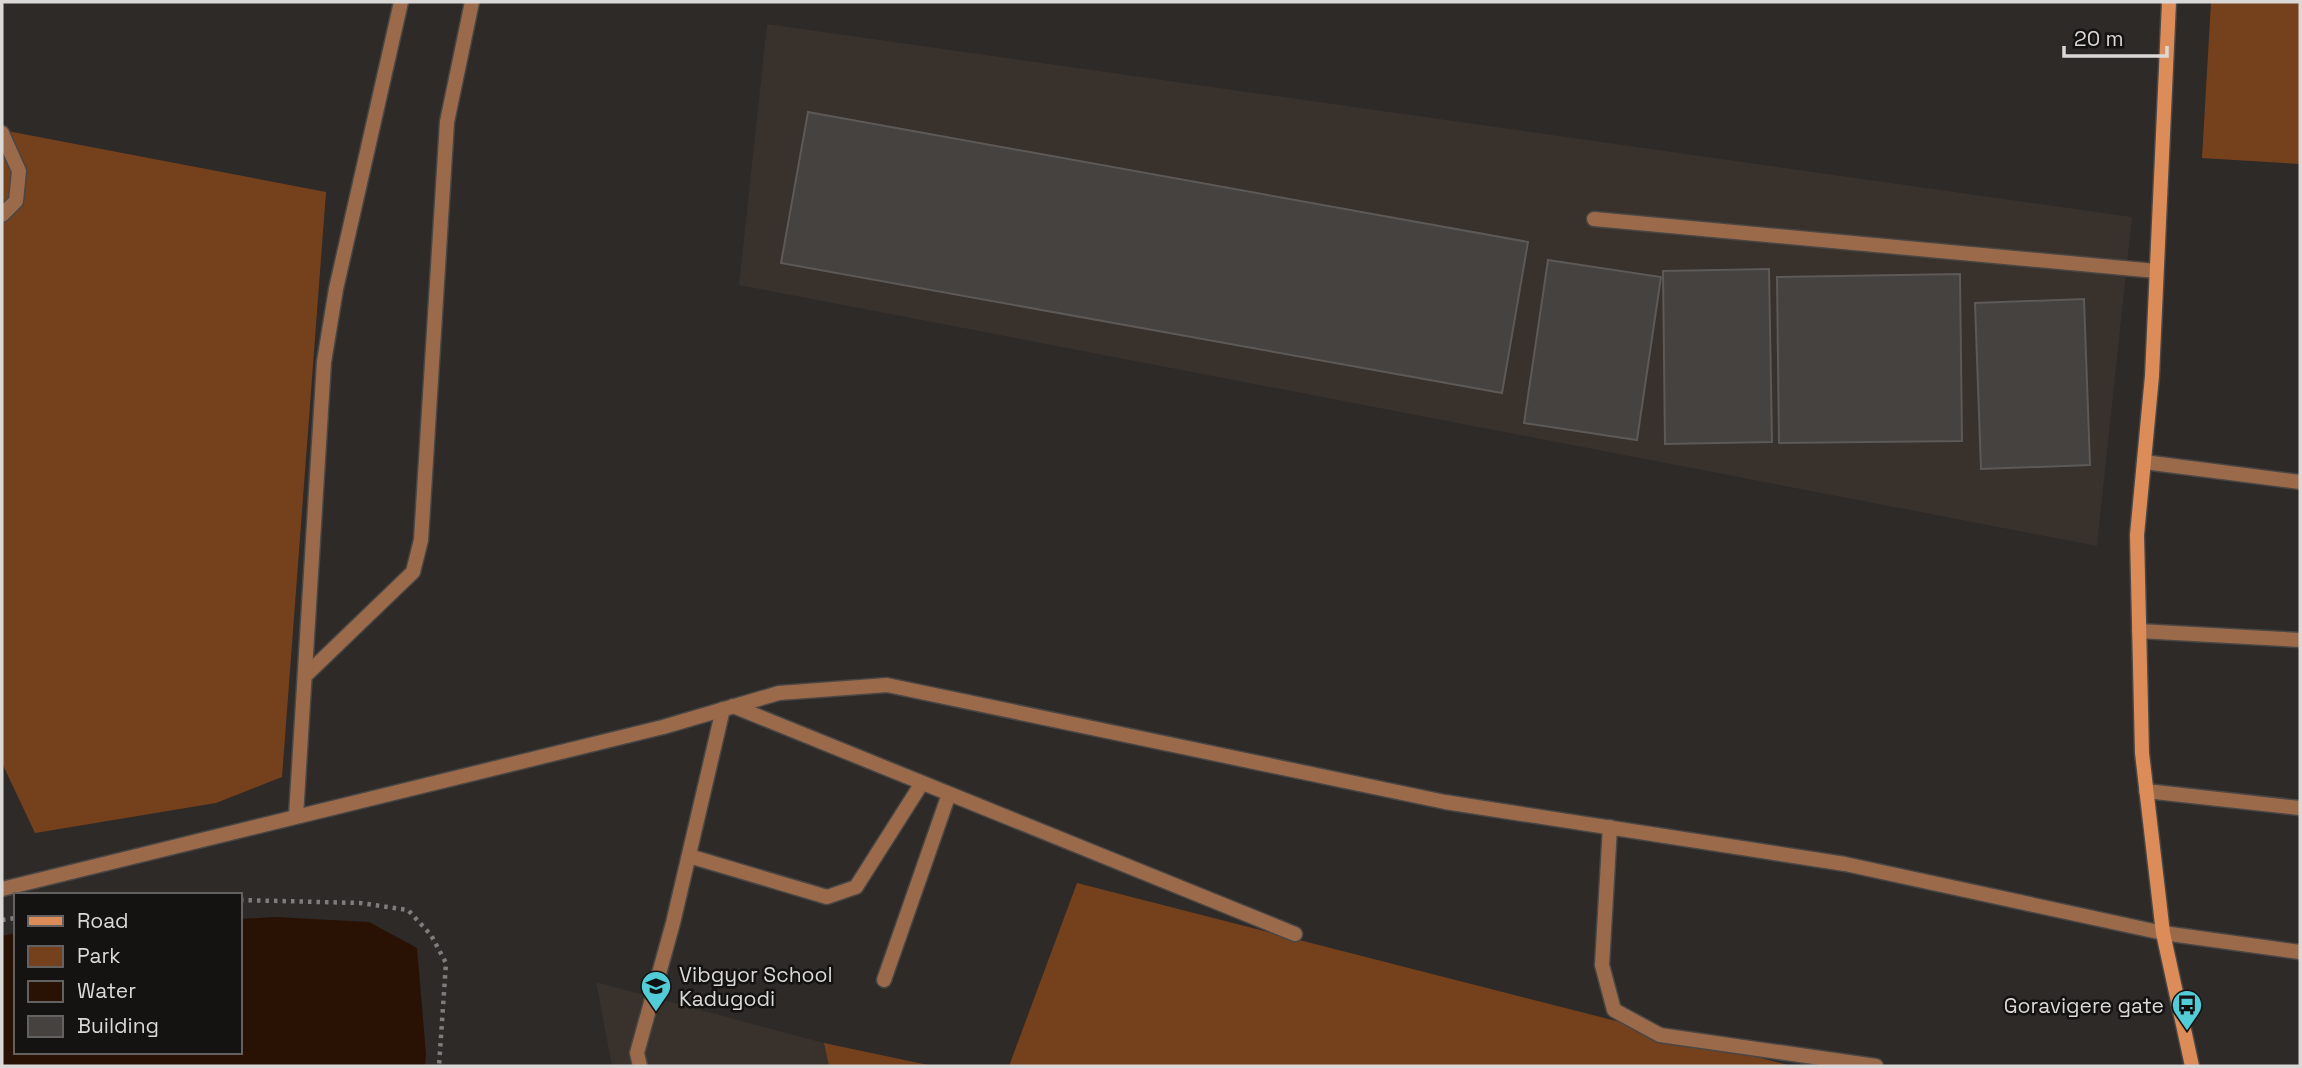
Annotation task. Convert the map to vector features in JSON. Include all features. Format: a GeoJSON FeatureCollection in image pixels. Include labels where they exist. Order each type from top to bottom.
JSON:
{"type":"FeatureCollection","features":[{"type":"Feature","properties":{"kind":"street"},"geometry":{"type":"LineString","coordinates":[[296,816],[324,362],[336,289],[401,2]]}},
{"type":"Feature","properties":{"kind":"street"},"geometry":{"type":"LineString","coordinates":[[304,676],[413,572],[421,540],[447,122],[472,2]]}},
{"type":"Feature","properties":{"kind":"street"},"geometry":{"type":"LineString","coordinates":[[2169,2],[2156,271],[2137,535],[2139,631],[2142,753],[2163,933],[2192,1066]]}},
{"type":"Feature","properties":{"kind":"street"},"geometry":{"type":"LineString","coordinates":[[2,133],[19,171],[16,201],[2,215]]}},
{"type":"Feature","properties":{"kind":"street"},"geometry":{"type":"LineString","coordinates":[[1594,219],[2156,271]]}},
{"type":"Feature","properties":{"kind":"street"},"geometry":{"type":"LineString","coordinates":[[2144,463],[2300,482]]}},
{"type":"Feature","properties":{"kind":"street"},"geometry":{"type":"LineString","coordinates":[[2139,631],[2300,640]]}},
{"type":"Feature","properties":{"kind":"street"},"geometry":{"type":"LineString","coordinates":[[2,889],[663,727],[779,694],[887,685],[1445,802],[1845,864],[2163,933],[2300,952]]}},
{"type":"Feature","properties":{"kind":"street"},"geometry":{"type":"LineString","coordinates":[[728,708],[922,783],[1295,934]]}},
{"type":"Feature","properties":{"kind":"street"},"geometry":{"type":"LineString","coordinates":[[640,1066],[637,1053],[728,708]]}},
{"type":"Feature","properties":{"kind":"street"},"geometry":{"type":"LineString","coordinates":[[689,856],[827,897],[836,896],[856,887],[922,783]]}},
{"type":"Feature","properties":{"kind":"street"},"geometry":{"type":"LineString","coordinates":[[2146,792],[2300,808]]}},
{"type":"Feature","properties":{"kind":"street"},"geometry":{"type":"LineString","coordinates":[[884,980],[949,794]]}},
{"type":"Feature","properties":{"kind":"street"},"geometry":{"type":"LineString","coordinates":[[1610,827],[1602,965],[1614,1010],[1660,1035],[1876,1066]]}},
{"type":"Feature","properties":{"kind":"path"},"geometry":{"type":"LineString","coordinates":[[242,900],[360,903],[408,910],[431,935],[446,963],[439,1066]]}},
{"type":"Feature","properties":{"kind":"shaded area"},"geometry":{"type":"Polygon","coordinates":[[[767,24],[2132,217],[2097,546],[739,285],[767,24]]]}},
{"type":"Feature","properties":{"kind":"shaded area","name":"Vibgyor School Kadugodi"},"geometry":{"type":"Polygon","coordinates":[[[596,982],[824,1043],[829,1066],[612,1066],[596,982]]]}},
{"type":"Feature","properties":{"kind":"green space"},"geometry":{"type":"Polygon","coordinates":[[[2211,2],[2300,2],[2300,164],[2202,158],[2211,2]]]}},
{"type":"Feature","properties":{"kind":"green space"},"geometry":{"type":"Polygon","coordinates":[[[2,130],[326,192],[282,777],[216,803],[35,833],[2,763],[2,130]]]}},
{"type":"Feature","properties":{"kind":"green space"},"geometry":{"type":"Polygon","coordinates":[[[1077,883],[1792,1066],[1009,1066],[1077,883]]]}},
{"type":"Feature","properties":{"kind":"green space"},"geometry":{"type":"Polygon","coordinates":[[[824,1043],[933,1066],[829,1066],[824,1043]]]}},
{"type":"Feature","properties":{"kind":"water"},"geometry":{"type":"Polygon","coordinates":[[[275,917],[369,922],[417,948],[425,1066],[2,1066],[2,936],[14,933],[14,1054],[242,1054],[242,919],[275,917]]]}},
{"type":"Feature","properties":{"kind":"building"},"geometry":{"type":"Polygon","coordinates":[[[808,112],[1528,242],[1502,393],[781,263],[808,112]]]}},
{"type":"Feature","properties":{"kind":"building"},"geometry":{"type":"Polygon","coordinates":[[[1548,260],[1661,277],[1637,440],[1524,423],[1548,260]]]}},
{"type":"Feature","properties":{"kind":"building"},"geometry":{"type":"Polygon","coordinates":[[[1769,269],[1772,442],[1665,444],[1663,271],[1769,269]]]}},
{"type":"Feature","properties":{"kind":"building"},"geometry":{"type":"Polygon","coordinates":[[[1960,274],[1962,441],[1779,443],[1777,277],[1960,274]]]}},
{"type":"Feature","properties":{"kind":"building"},"geometry":{"type":"Polygon","coordinates":[[[2084,299],[2090,465],[1981,469],[1975,303],[2084,299]]]}},
{"type":"Feature","properties":{"kind":"place","name":"Vibgyor School Kadugodi"},"geometry":{"type":"Point","coordinates":[656,1013]}},
{"type":"Feature","properties":{"kind":"place","name":"Goravigere gate"},"geometry":{"type":"Point","coordinates":[2187,1032]}}]}
